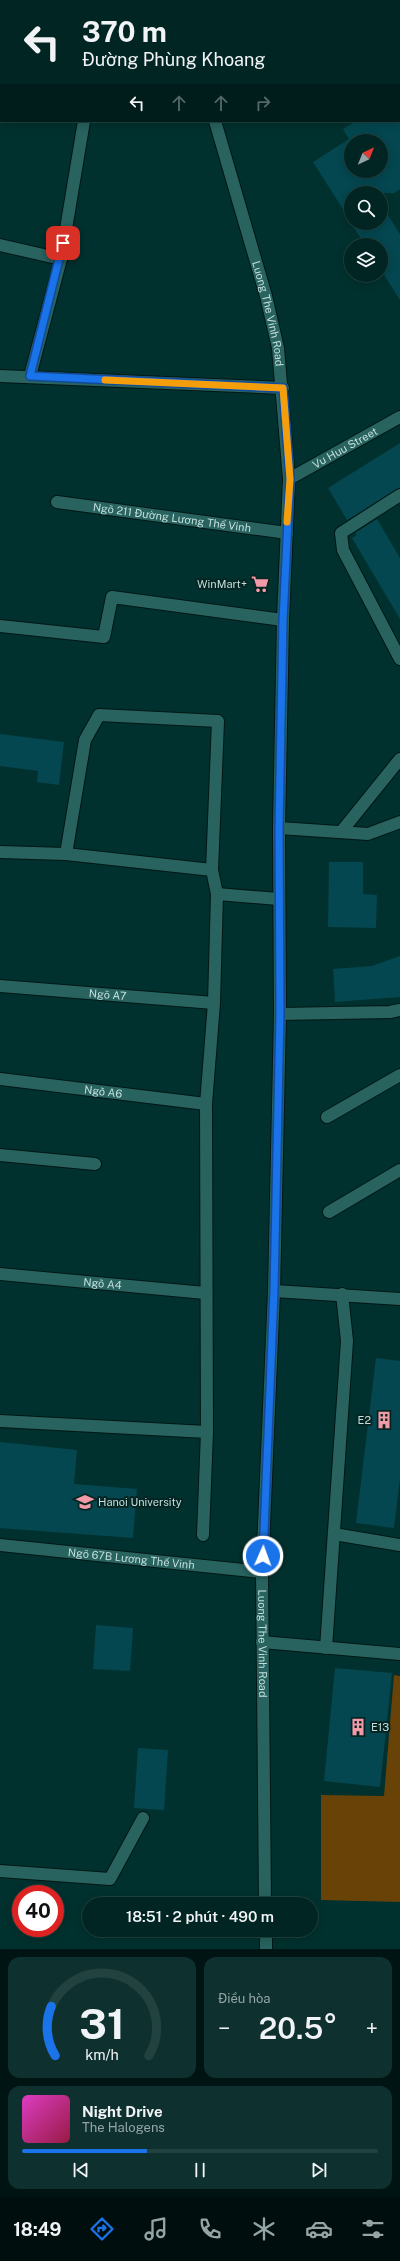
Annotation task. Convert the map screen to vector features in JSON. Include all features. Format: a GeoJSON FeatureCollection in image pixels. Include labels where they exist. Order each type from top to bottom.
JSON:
{"type":"FeatureCollection","features":[{"type":"Feature","properties":{"kind":"street"},"geometry":{"type":"LineString","coordinates":[[30,376],[61,259],[84,122]]}},
{"type":"Feature","properties":{"kind":"street","name":"Luong The Vinh Road"},"geometry":{"type":"LineString","coordinates":[[215,122],[266,296],[278,348],[283,388],[290,479],[283,620],[279,828],[280,1014],[274,1291],[262,1572],[265,1897]]}},
{"type":"Feature","properties":{"kind":"street"},"geometry":{"type":"LineString","coordinates":[[0,245],[61,259]]}},
{"type":"Feature","properties":{"kind":"street"},"geometry":{"type":"LineString","coordinates":[[0,376],[30,376],[283,388]]}},
{"type":"Feature","properties":{"kind":"street","name":"Vu Huu Street"},"geometry":{"type":"LineString","coordinates":[[290,479],[400,417]]}},
{"type":"Feature","properties":{"kind":"street"},"geometry":{"type":"LineString","coordinates":[[400,495],[341,533],[343,550],[400,659]]}},
{"type":"Feature","properties":{"kind":"street","name":"Ngõ 211 Đường Lương Thế Vinh"},"geometry":{"type":"LineString","coordinates":[[57,502],[287,533]]}},
{"type":"Feature","properties":{"kind":"street"},"geometry":{"type":"LineString","coordinates":[[0,626],[104,636],[112,597],[283,620]]}},
{"type":"Feature","properties":{"kind":"street"},"geometry":{"type":"LineString","coordinates":[[66,854],[85,740],[99,715],[218,721],[212,870],[217,894],[214,1002],[206,1104],[206,1432],[203,1535]]}},
{"type":"Feature","properties":{"kind":"street"},"geometry":{"type":"LineString","coordinates":[[341,832],[400,759]]}},
{"type":"Feature","properties":{"kind":"street"},"geometry":{"type":"LineString","coordinates":[[279,828],[368,834],[400,822]]}},
{"type":"Feature","properties":{"kind":"street"},"geometry":{"type":"LineString","coordinates":[[0,852],[66,854],[212,870]]}},
{"type":"Feature","properties":{"kind":"street"},"geometry":{"type":"LineString","coordinates":[[217,894],[279,899]]}},
{"type":"Feature","properties":{"kind":"street","name":"Ngõ A7"},"geometry":{"type":"LineString","coordinates":[[0,986],[214,1002]]}},
{"type":"Feature","properties":{"kind":"street"},"geometry":{"type":"LineString","coordinates":[[280,1014],[390,1012],[400,1010]]}},
{"type":"Feature","properties":{"kind":"street"},"geometry":{"type":"LineString","coordinates":[[327,1117],[400,1075]]}},
{"type":"Feature","properties":{"kind":"street","name":"Ngõ A6"},"geometry":{"type":"LineString","coordinates":[[0,1079],[206,1104]]}},
{"type":"Feature","properties":{"kind":"street"},"geometry":{"type":"LineString","coordinates":[[0,1155],[95,1164]]}},
{"type":"Feature","properties":{"kind":"street"},"geometry":{"type":"LineString","coordinates":[[329,1212],[400,1170]]}},
{"type":"Feature","properties":{"kind":"street","name":"Ngõ A4"},"geometry":{"type":"LineString","coordinates":[[0,1274],[205,1293]]}},
{"type":"Feature","properties":{"kind":"street"},"geometry":{"type":"LineString","coordinates":[[274,1291],[342,1294],[400,1299]]}},
{"type":"Feature","properties":{"kind":"street"},"geometry":{"type":"LineString","coordinates":[[326,1648],[346,1340],[342,1294]]}},
{"type":"Feature","properties":{"kind":"street"},"geometry":{"type":"LineString","coordinates":[[0,1421],[206,1432]]}},
{"type":"Feature","properties":{"kind":"street"},"geometry":{"type":"LineString","coordinates":[[334,1534],[400,1545]]}},
{"type":"Feature","properties":{"kind":"street","name":"Ngõ 67B Lương Thế Vinh"},"geometry":{"type":"LineString","coordinates":[[0,1545],[262,1572]]}},
{"type":"Feature","properties":{"kind":"street"},"geometry":{"type":"LineString","coordinates":[[262,1642],[400,1654]]}},
{"type":"Feature","properties":{"kind":"street"},"geometry":{"type":"LineString","coordinates":[[0,1871],[110,1879],[143,1818]]}},
{"type":"Feature","properties":{"kind":"street"},"geometry":{"type":"LineString","coordinates":[[266,1937],[266,1949]]}},
{"type":"Feature","properties":{"kind":"shaded area"},"geometry":{"type":"Polygon","coordinates":[[[394,1675],[400,1676],[400,1902],[321,1900],[321,1795],[384,1796],[394,1675]]]}},
{"type":"Feature","properties":{"kind":"building"},"geometry":{"type":"Polygon","coordinates":[[[354,122],[400,122],[400,189],[394,193],[388,193],[388,186],[344,186],[344,211],[313,162],[344,142],[344,178],[388,178],[388,134],[346,134],[343,129],[354,122]]]}},
{"type":"Feature","properties":{"kind":"building"},"geometry":{"type":"Polygon","coordinates":[[[388,215],[400,234],[400,300],[388,281],[388,238],[361,238],[355,230],[388,230],[388,215]]]}},
{"type":"Feature","properties":{"kind":"building"},"geometry":{"type":"Polygon","coordinates":[[[400,443],[400,488],[347,520],[328,488],[400,443]]]}},
{"type":"Feature","properties":{"kind":"building"},"geometry":{"type":"Polygon","coordinates":[[[377,519],[400,558],[400,619],[352,538],[357,535],[355,533],[377,519]]]}},
{"type":"Feature","properties":{"kind":"building"},"geometry":{"type":"Polygon","coordinates":[[[0,734],[64,742],[59,785],[37,782],[38,771],[0,766],[0,734]]]}},
{"type":"Feature","properties":{"kind":"building"},"geometry":{"type":"Polygon","coordinates":[[[329,862],[363,862],[363,894],[377,895],[376,928],[328,927],[329,862]]]}},
{"type":"Feature","properties":{"kind":"building"},"geometry":{"type":"Polygon","coordinates":[[[400,956],[400,997],[335,1002],[333,969],[372,966],[400,956]]]}},
{"type":"Feature","properties":{"kind":"building","name":"E2"},"geometry":{"type":"Polygon","coordinates":[[[376,1358],[400,1361],[400,1479],[394,1528],[356,1523],[376,1358]]]}},
{"type":"Feature","properties":{"kind":"building","name":"Hanoi University"},"geometry":{"type":"Polygon","coordinates":[[[0,1442],[77,1450],[74,1484],[137,1489],[133,1538],[0,1528],[0,1442]]]}},
{"type":"Feature","properties":{"kind":"building"},"geometry":{"type":"Polygon","coordinates":[[[96,1625],[133,1628],[130,1671],[93,1669],[96,1625]]]}},
{"type":"Feature","properties":{"kind":"building","name":"E13"},"geometry":{"type":"Polygon","coordinates":[[[335,1668],[392,1673],[380,1787],[324,1781],[335,1668]]]}},
{"type":"Feature","properties":{"kind":"building"},"geometry":{"type":"Polygon","coordinates":[[[138,1748],[168,1750],[164,1810],[134,1808],[138,1748]]]}},
{"type":"Feature","properties":{"kind":"slow traffic"},"geometry":{"type":"LineString","coordinates":[[105,380],[283,388],[290,479],[287,522]]}},
{"type":"Feature","properties":{"kind":"place","name":"WinMart+"},"geometry":{"type":"Point","coordinates":[260,584]}},
{"type":"Feature","properties":{"kind":"place","name":"E2"},"geometry":{"type":"Point","coordinates":[384,1420]}},
{"type":"Feature","properties":{"kind":"place","name":"Hanoi University"},"geometry":{"type":"Point","coordinates":[85,1502]}},
{"type":"Feature","properties":{"kind":"place","name":"E13"},"geometry":{"type":"Point","coordinates":[358,1727]}},
{"type":"Feature","properties":{"kind":"route"},"geometry":{"type":"LineString","coordinates":[[63,243],[61,259],[30,376],[283,388],[290,479],[283,620],[279,828],[280,1014],[274,1291],[263,1556]]}}]}
